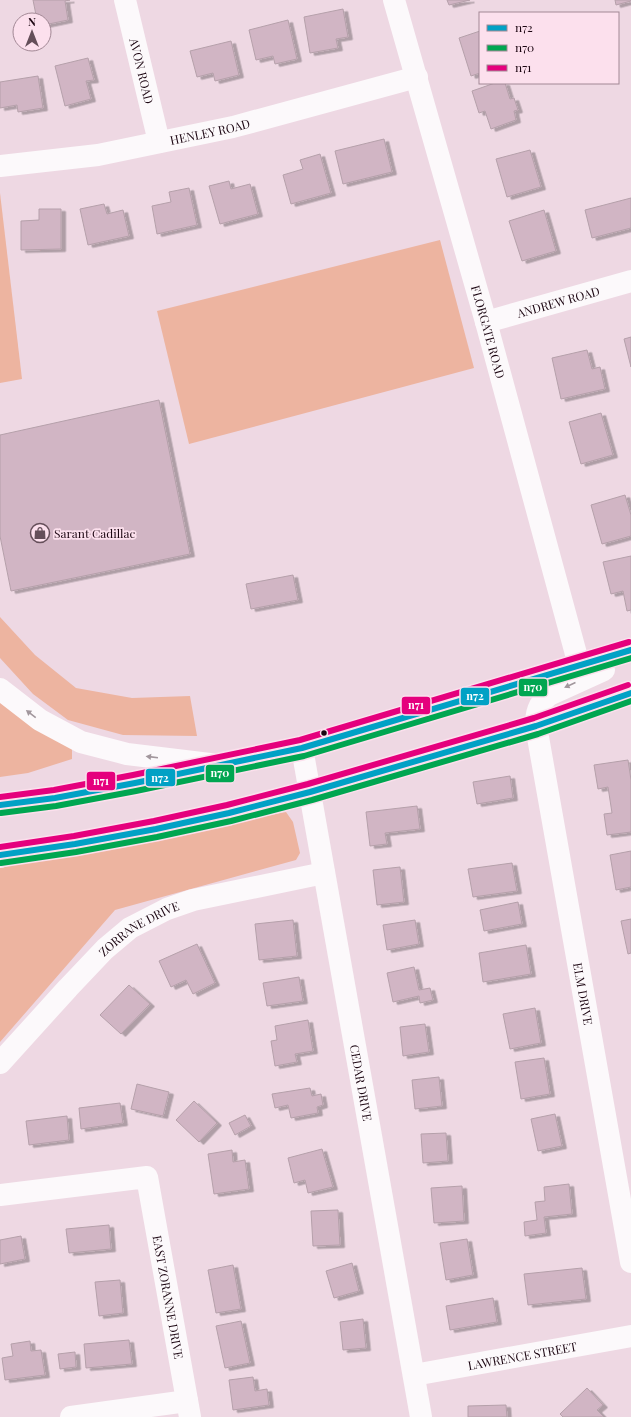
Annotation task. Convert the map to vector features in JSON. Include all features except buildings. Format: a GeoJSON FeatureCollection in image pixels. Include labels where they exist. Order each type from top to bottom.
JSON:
{"type":"FeatureCollection","features":[{"type":"Feature","properties":{"kind":"main road","name":"AVON ROAD"},"geometry":{"type":"LineString","coordinates":[[125,0],[159,142]]}},
{"type":"Feature","properties":{"kind":"main road","name":"FLORGATE ROAD"},"geometry":{"type":"LineString","coordinates":[[394,0],[486,322],[579,665]]}},
{"type":"Feature","properties":{"kind":"main road","name":"HENLEY ROAD"},"geometry":{"type":"LineString","coordinates":[[0,166],[98,155],[233,127],[417,77]]}},
{"type":"Feature","properties":{"kind":"main road","name":"ANDREW ROAD"},"geometry":{"type":"LineString","coordinates":[[486,322],[631,281]]}},
{"type":"Feature","properties":{"kind":"main road"},"geometry":{"type":"LineString","coordinates":[[0,805],[55,798],[135,783],[302,748],[631,650]]}},
{"type":"Feature","properties":{"kind":"main road","name":"ELM DRIVE"},"geometry":{"type":"LineString","coordinates":[[631,658],[549,695],[542,701],[538,708],[536,726],[631,1262]]}},
{"type":"Feature","properties":{"kind":"main road"},"geometry":{"type":"LineString","coordinates":[[0,689],[40,720],[81,742],[127,754],[218,765]]}},
{"type":"Feature","properties":{"kind":"main road"},"geometry":{"type":"LineString","coordinates":[[3,855],[75,844],[156,829],[229,813],[310,792],[536,726],[631,693]]}},
{"type":"Feature","properties":{"kind":"main road","name":"CEDAR DRIVE"},"geometry":{"type":"LineString","coordinates":[[302,748],[421,1417]]}},
{"type":"Feature","properties":{"kind":"main road","name":"ZORRANE DRIVE"},"geometry":{"type":"LineString","coordinates":[[0,1063],[105,949],[130,928],[167,909],[193,900],[324,873]]}},
{"type":"Feature","properties":{"kind":"main road","name":"EAST ZORANNE DRIVE"},"geometry":{"type":"LineString","coordinates":[[0,1195],[147,1177],[188,1409]]}},
{"type":"Feature","properties":{"kind":"main road","name":"LAWRENCE STREET"},"geometry":{"type":"LineString","coordinates":[[414,1375],[631,1336]]}},
{"type":"Feature","properties":{"kind":"main road"},"geometry":{"type":"LineString","coordinates":[[72,1417],[188,1409]]}},
{"type":"Feature","properties":{"kind":"shaded area"},"geometry":{"type":"Polygon","coordinates":[[[0,193],[22,379],[0,383],[0,193]]]}},
{"type":"Feature","properties":{"kind":"shaded area"},"geometry":{"type":"Polygon","coordinates":[[[440,240],[474,368],[189,444],[157,311],[440,240]]]}},
{"type":"Feature","properties":{"kind":"shaded area"},"geometry":{"type":"Polygon","coordinates":[[[0,617],[35,655],[76,688],[132,698],[190,696],[197,736],[123,735],[68,720],[33,694],[0,658],[0,617]]]}},
{"type":"Feature","properties":{"kind":"shaded area"},"geometry":{"type":"Polygon","coordinates":[[[0,702],[72,746],[72,759],[28,773],[0,777],[0,702]]]}},
{"type":"Feature","properties":{"kind":"shaded area"},"geometry":{"type":"Polygon","coordinates":[[[286,812],[293,822],[300,853],[296,860],[115,910],[0,1042],[0,867],[286,812]]]}},
{"type":"Feature","properties":{"kind":"transit line","name":"n71"},"geometry":{"type":"LineString","coordinates":[[0,797],[54,790],[133,775],[300,740],[629,642]]}},
{"type":"Feature","properties":{"kind":"transit line","name":"n72"},"geometry":{"type":"LineString","coordinates":[[0,805],[55,798],[135,783],[302,748],[631,650]]}},
{"type":"Feature","properties":{"kind":"transit line","name":"n70"},"geometry":{"type":"LineString","coordinates":[[1,813],[56,806],[136,791],[304,756],[631,658]]}},
{"type":"Feature","properties":{"kind":"transit line","name":"n71"},"geometry":{"type":"LineString","coordinates":[[0,847],[74,836],[227,805],[308,784],[534,718],[628,685]]}},
{"type":"Feature","properties":{"kind":"transit line","name":"n72"},"geometry":{"type":"LineString","coordinates":[[0,855],[75,844],[156,829],[229,813],[310,792],[536,726],[631,693]]}},
{"type":"Feature","properties":{"kind":"transit line","name":"n70"},"geometry":{"type":"LineString","coordinates":[[1,863],[76,852],[231,821],[312,800],[538,734],[631,701]]}},
{"type":"Feature","properties":{"kind":"place","name":"Sarant Cadillac"},"geometry":{"type":"Point","coordinates":[40,533]}}]}
